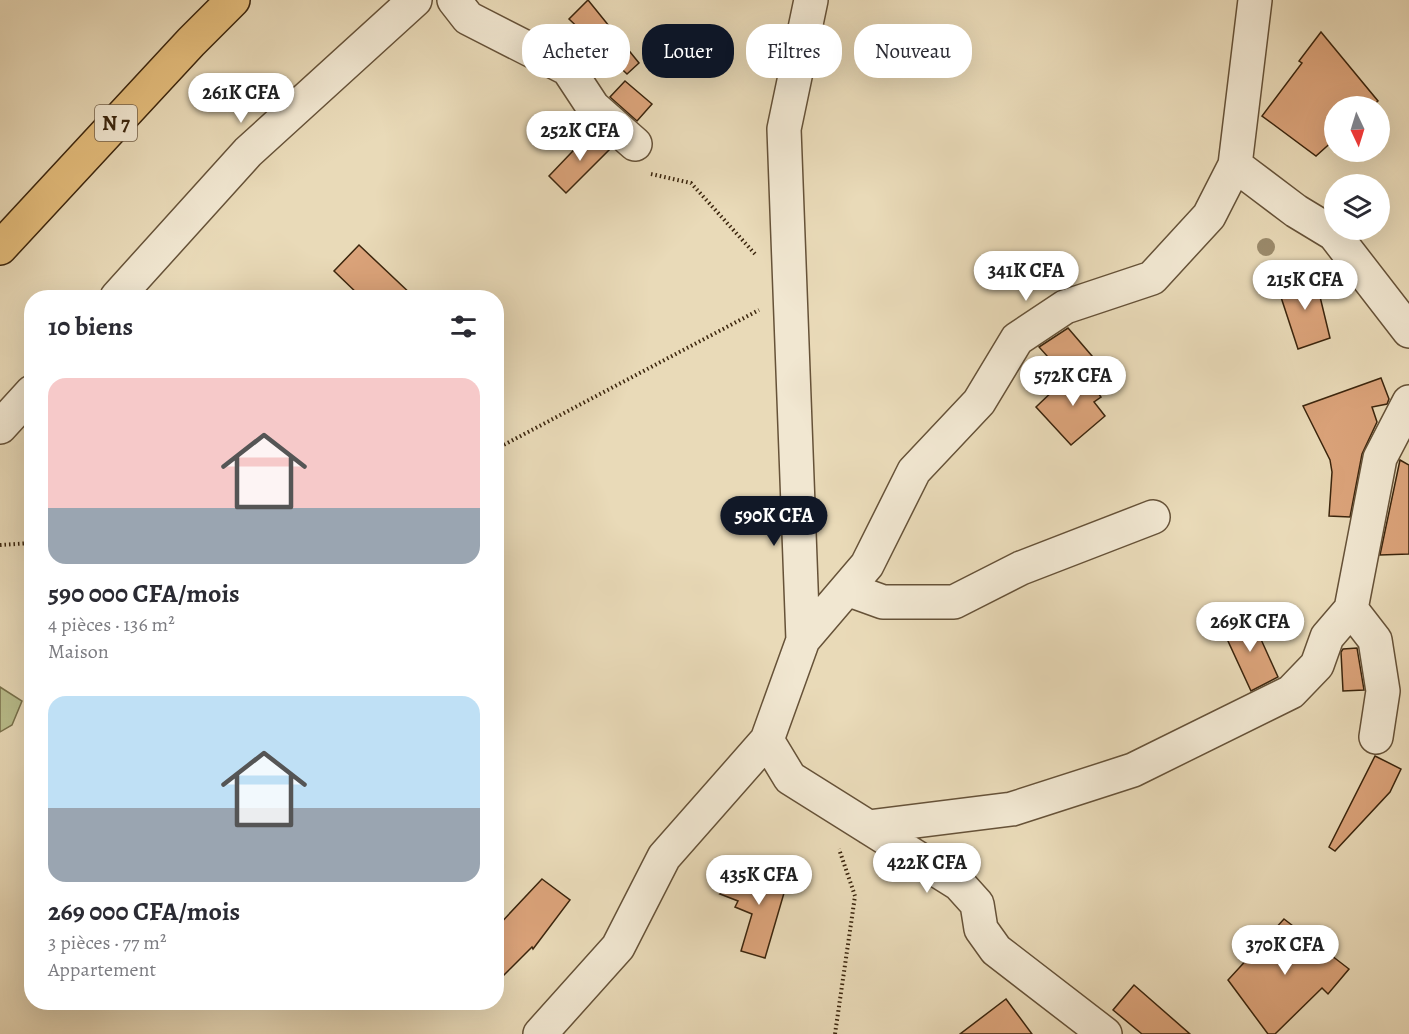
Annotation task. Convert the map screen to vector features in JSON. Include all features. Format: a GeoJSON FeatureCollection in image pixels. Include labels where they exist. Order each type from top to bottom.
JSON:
{"type":"FeatureCollection","features":[{"type":"Feature","properties":{"kind":"highway","name":"N 7"},"geometry":{"type":"LineString","coordinates":[[0,248],[183,50],[233,0]]}},
{"type":"Feature","properties":{"kind":"street"},"geometry":{"type":"LineString","coordinates":[[123,290],[248,152],[415,0]]}},
{"type":"Feature","properties":{"kind":"street"},"geometry":{"type":"LineString","coordinates":[[454,0],[468,18],[568,69],[593,107],[635,144]]}},
{"type":"Feature","properties":{"kind":"street"},"geometry":{"type":"LineString","coordinates":[[803,640],[784,129],[811,0]]}},
{"type":"Feature","properties":{"kind":"street"},"geometry":{"type":"LineString","coordinates":[[540,1034],[618,947],[664,857],[767,740],[803,640],[867,566],[914,471],[978,402],[1017,339],[1065,307],[1152,278],[1209,216],[1235,165],[1255,0]]}},
{"type":"Feature","properties":{"kind":"street"},"geometry":{"type":"LineString","coordinates":[[1235,165],[1296,212],[1334,234],[1409,331]]}},
{"type":"Feature","properties":{"kind":"street"},"geometry":{"type":"LineString","coordinates":[[0,427],[24,401]]}},
{"type":"Feature","properties":{"kind":"street"},"geometry":{"type":"LineString","coordinates":[[868,827],[1012,809],[1133,770],[1291,692],[1317,665],[1327,637],[1352,609],[1380,458],[1407,411]]}},
{"type":"Feature","properties":{"kind":"street"},"geometry":{"type":"LineString","coordinates":[[847,589],[883,602],[954,602],[1021,568],[1153,517]]}},
{"type":"Feature","properties":{"kind":"street"},"geometry":{"type":"LineString","coordinates":[[1352,609],[1376,640],[1383,691],[1376,737]]}},
{"type":"Feature","properties":{"kind":"street"},"geometry":{"type":"LineString","coordinates":[[767,740],[790,778],[959,884],[977,904],[981,929],[996,950],[1105,1034]]}},
{"type":"Feature","properties":{"kind":"path"},"geometry":{"type":"LineString","coordinates":[[504,445],[790,293],[691,183],[650,174],[635,144]]}},
{"type":"Feature","properties":{"kind":"path"},"geometry":{"type":"LineString","coordinates":[[0,545],[24,544]]}},
{"type":"Feature","properties":{"kind":"path"},"geometry":{"type":"LineString","coordinates":[[824,800],[855,896],[835,1034]]}},
{"type":"Feature","properties":{"kind":"green space"},"geometry":{"type":"Polygon","coordinates":[[[0,687],[22,701],[12,725],[0,732],[0,687]]]}},
{"type":"Feature","properties":{"kind":"building"},"geometry":{"type":"Polygon","coordinates":[[[588,0],[607,24],[574,24],[569,19],[588,0]]]}},
{"type":"Feature","properties":{"kind":"building"},"geometry":{"type":"Polygon","coordinates":[[[1321,32],[1374,96],[1324,96],[1324,149],[1316,156],[1262,116],[1302,63],[1299,61],[1321,32]]]}},
{"type":"Feature","properties":{"kind":"building"},"geometry":{"type":"Polygon","coordinates":[[[630,52],[639,63],[630,71],[630,52]]]}},
{"type":"Feature","properties":{"kind":"building"},"geometry":{"type":"Polygon","coordinates":[[[625,81],[652,104],[637,121],[610,97],[625,81]]]}},
{"type":"Feature","properties":{"kind":"building"},"geometry":{"type":"Polygon","coordinates":[[[592,131],[611,148],[566,193],[549,176],[592,131]]]}},
{"type":"Feature","properties":{"kind":"building"},"geometry":{"type":"Polygon","coordinates":[[[359,245],[407,290],[354,290],[334,271],[359,245]]]}},
{"type":"Feature","properties":{"kind":"building"},"geometry":{"type":"Polygon","coordinates":[[[1315,276],[1330,338],[1298,349],[1277,285],[1315,276]]]}},
{"type":"Feature","properties":{"kind":"building"},"geometry":{"type":"Polygon","coordinates":[[[1068,328],[1092,356],[1065,376],[1039,347],[1068,328]]]}},
{"type":"Feature","properties":{"kind":"building"},"geometry":{"type":"Polygon","coordinates":[[[1079,366],[1101,397],[1094,402],[1105,416],[1071,445],[1036,407],[1079,366]]]}},
{"type":"Feature","properties":{"kind":"building"},"geometry":{"type":"Polygon","coordinates":[[[1381,378],[1389,399],[1387,404],[1372,407],[1377,422],[1362,454],[1350,517],[1329,516],[1332,472],[1330,460],[1303,406],[1381,378]]]}},
{"type":"Feature","properties":{"kind":"building"},"geometry":{"type":"Polygon","coordinates":[[[1400,460],[1409,465],[1409,554],[1380,555],[1400,460]]]}},
{"type":"Feature","properties":{"kind":"building"},"geometry":{"type":"Polygon","coordinates":[[[1250,615],[1278,677],[1251,691],[1222,628],[1250,615]]]}},
{"type":"Feature","properties":{"kind":"building"},"geometry":{"type":"Polygon","coordinates":[[[1357,648],[1364,690],[1343,691],[1341,652],[1343,649],[1357,648]]]}},
{"type":"Feature","properties":{"kind":"building"},"geometry":{"type":"Polygon","coordinates":[[[1375,756],[1401,769],[1390,792],[1335,851],[1329,847],[1375,756]]]}},
{"type":"Feature","properties":{"kind":"building"},"geometry":{"type":"Polygon","coordinates":[[[770,858],[775,878],[781,880],[789,876],[765,958],[741,951],[752,914],[735,907],[738,901],[720,894],[770,858]]]}},
{"type":"Feature","properties":{"kind":"building"},"geometry":{"type":"Polygon","coordinates":[[[542,879],[570,900],[533,949],[532,947],[504,975],[504,919],[542,879]]]}},
{"type":"Feature","properties":{"kind":"building"},"geometry":{"type":"Polygon","coordinates":[[[1284,919],[1349,969],[1328,994],[1322,988],[1275,1034],[1268,1034],[1228,980],[1284,919]]]}},
{"type":"Feature","properties":{"kind":"building"},"geometry":{"type":"Polygon","coordinates":[[[1134,985],[1190,1034],[1142,1034],[1113,1010],[1134,985]]]}},
{"type":"Feature","properties":{"kind":"building"},"geometry":{"type":"Polygon","coordinates":[[[1006,999],[1032,1034],[960,1034],[1006,999]]]}}]}
